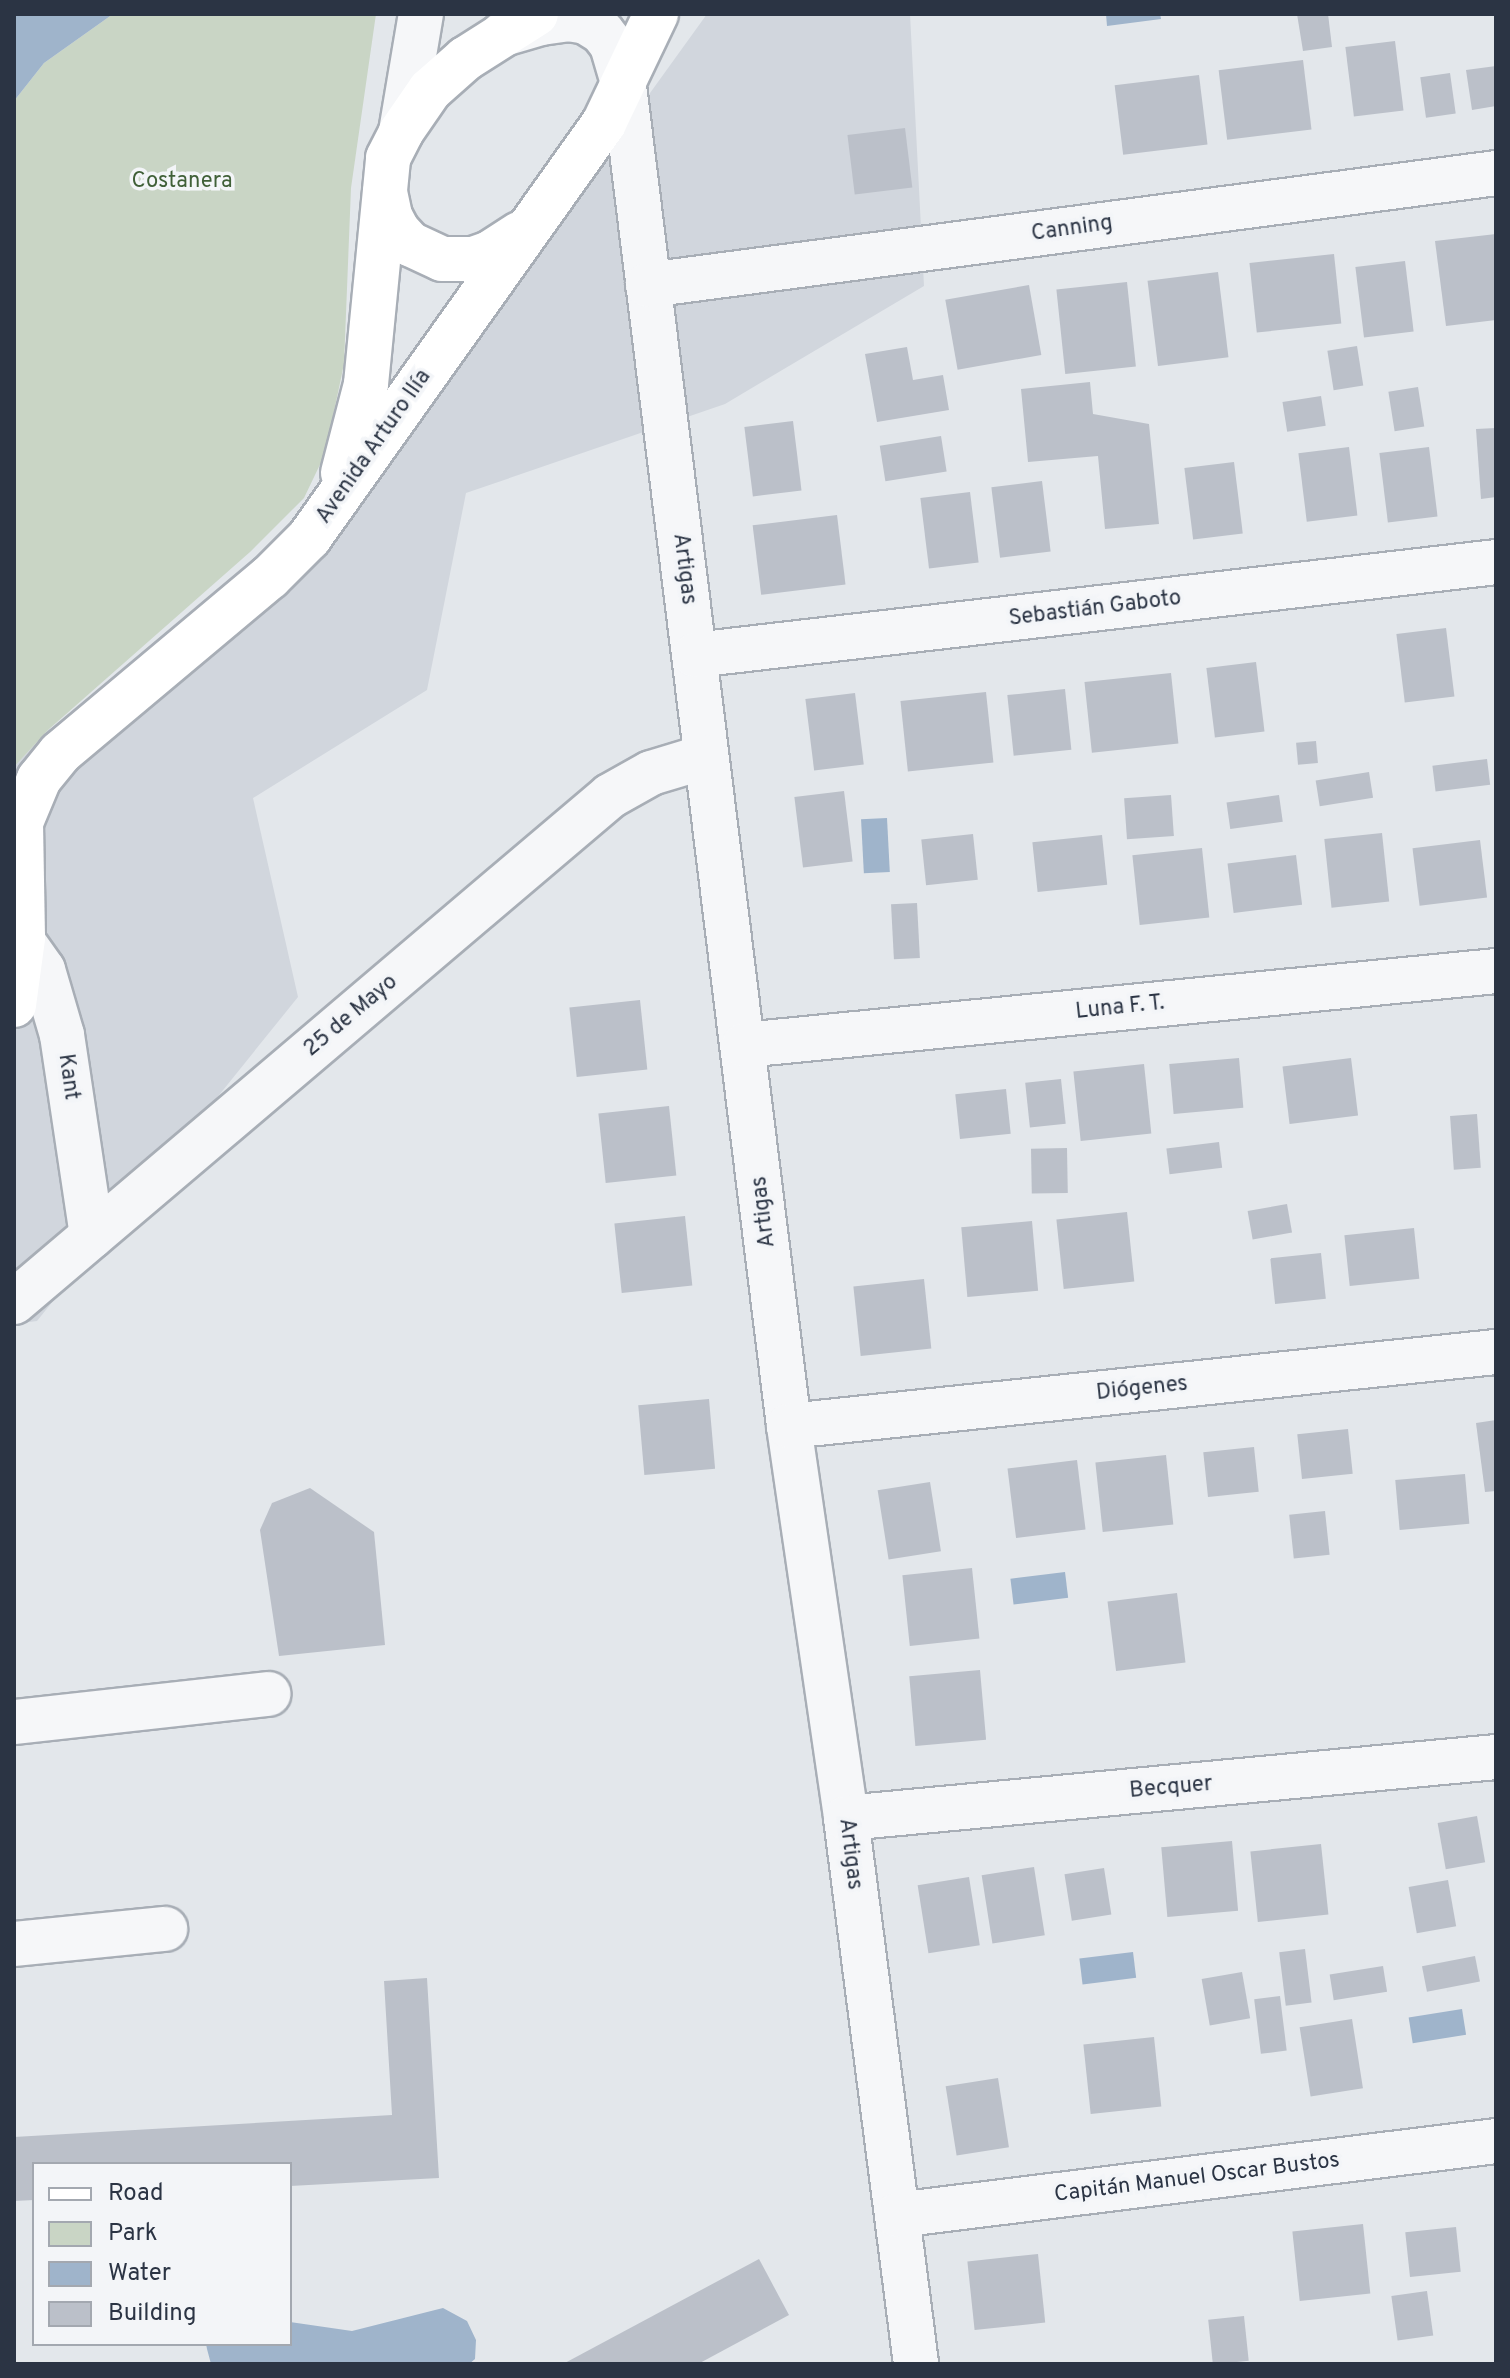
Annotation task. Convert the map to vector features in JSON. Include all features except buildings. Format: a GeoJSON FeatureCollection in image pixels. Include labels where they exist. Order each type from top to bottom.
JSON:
{"type":"FeatureCollection","features":[{"type":"Feature","properties":{"kind":"main road","name":"Avenida Arturo Ilía"},"geometry":{"type":"LineString","coordinates":[[14,1005],[19,934],[18,829],[39,779],[60,753],[270,577],[309,538],[530,224],[589,146],[621,73],[656,14]]}},
{"type":"Feature","properties":{"kind":"main road"},"geometry":{"type":"LineString","coordinates":[[335,503],[366,384],[388,158],[401,132],[430,90],[465,59],[520,24]]}},
{"type":"Feature","properties":{"kind":"main road"},"geometry":{"type":"LineString","coordinates":[[384,185],[390,216],[398,231],[410,244],[442,259],[473,259],[490,253],[530,224]]}},
{"type":"Feature","properties":{"kind":"street"},"geometry":{"type":"LineString","coordinates":[[401,132],[421,14]]}},
{"type":"Feature","properties":{"kind":"street","name":"Artigas"},"geometry":{"type":"LineString","coordinates":[[609,14],[621,73],[789,1426],[846,1818],[916,2364]]}},
{"type":"Feature","properties":{"kind":"street","name":"Artigas"},"geometry":{"type":"LineString","coordinates":[[520,24],[568,19],[586,22],[602,32],[621,73]]}},
{"type":"Feature","properties":{"kind":"street","name":"Canning"},"geometry":{"type":"LineString","coordinates":[[648,285],[1496,173]]}},
{"type":"Feature","properties":{"kind":"street","name":"Sebastián Gaboto"},"geometry":{"type":"LineString","coordinates":[[695,655],[1496,562]]}},
{"type":"Feature","properties":{"kind":"street","name":"25 de Mayo"},"geometry":{"type":"LineString","coordinates":[[14,1302],[610,796],[651,773],[704,757]]}},
{"type":"Feature","properties":{"kind":"street","name":"Kant"},"geometry":{"type":"LineString","coordinates":[[19,934],[43,970],[62,1035],[92,1236]]}},
{"type":"Feature","properties":{"kind":"street","name":"Luna F. T."},"geometry":{"type":"LineString","coordinates":[[744,1045],[1496,971]]}},
{"type":"Feature","properties":{"kind":"street","name":"Diógenes"},"geometry":{"type":"LineString","coordinates":[[789,1426],[1496,1352]]}},
{"type":"Feature","properties":{"kind":"street"},"geometry":{"type":"LineString","coordinates":[[14,1722],[268,1694]]}},
{"type":"Feature","properties":{"kind":"street","name":"Becquer"},"geometry":{"type":"LineString","coordinates":[[846,1818],[1496,1757]]}},
{"type":"Feature","properties":{"kind":"street"},"geometry":{"type":"LineString","coordinates":[[14,1944],[165,1929]]}},
{"type":"Feature","properties":{"kind":"street","name":"Capitán Manuel Oscar Bustos"},"geometry":{"type":"LineString","coordinates":[[897,2215],[1496,2141]]}},
{"type":"Feature","properties":{"kind":"shaded area"},"geometry":{"type":"Polygon","coordinates":[[[707,14],[910,14],[924,286],[725,404],[466,493],[427,690],[253,798],[298,997],[37,1321],[14,1324],[14,767],[48,730],[291,591],[707,14]]]}},
{"type":"Feature","properties":{"kind":"green space","name":"Costanera"},"geometry":{"type":"Polygon","coordinates":[[[113,14],[376,14],[351,188],[344,364],[325,454],[304,498],[250,552],[48,730],[14,767],[14,101],[44,63],[113,14]]]}},
{"type":"Feature","properties":{"kind":"water"},"geometry":{"type":"Polygon","coordinates":[[[14,14],[113,14],[44,63],[14,101],[14,14]]]}},
{"type":"Feature","properties":{"kind":"water"},"geometry":{"type":"Polygon","coordinates":[[[1106,14],[1160,14],[1161,19],[1107,26],[1106,14]]]}},
{"type":"Feature","properties":{"kind":"water"},"geometry":{"type":"Polygon","coordinates":[[[887,818],[890,872],[864,873],[861,819],[887,818]]]}},
{"type":"Feature","properties":{"kind":"water"},"geometry":{"type":"Polygon","coordinates":[[[1065,1572],[1068,1598],[1014,1605],[1010,1579],[1065,1572]]]}},
{"type":"Feature","properties":{"kind":"water"},"geometry":{"type":"Polygon","coordinates":[[[1133,1952],[1136,1978],[1083,1984],[1079,1959],[1133,1952]]]}},
{"type":"Feature","properties":{"kind":"water"},"geometry":{"type":"Polygon","coordinates":[[[1462,2009],[1466,2035],[1413,2043],[1409,2017],[1462,2009]]]}},
{"type":"Feature","properties":{"kind":"water"},"geometry":{"type":"Polygon","coordinates":[[[443,2308],[467,2321],[476,2340],[475,2359],[469,2364],[211,2364],[206,2346],[292,2346],[292,2322],[352,2331],[443,2308]]]}}]}
